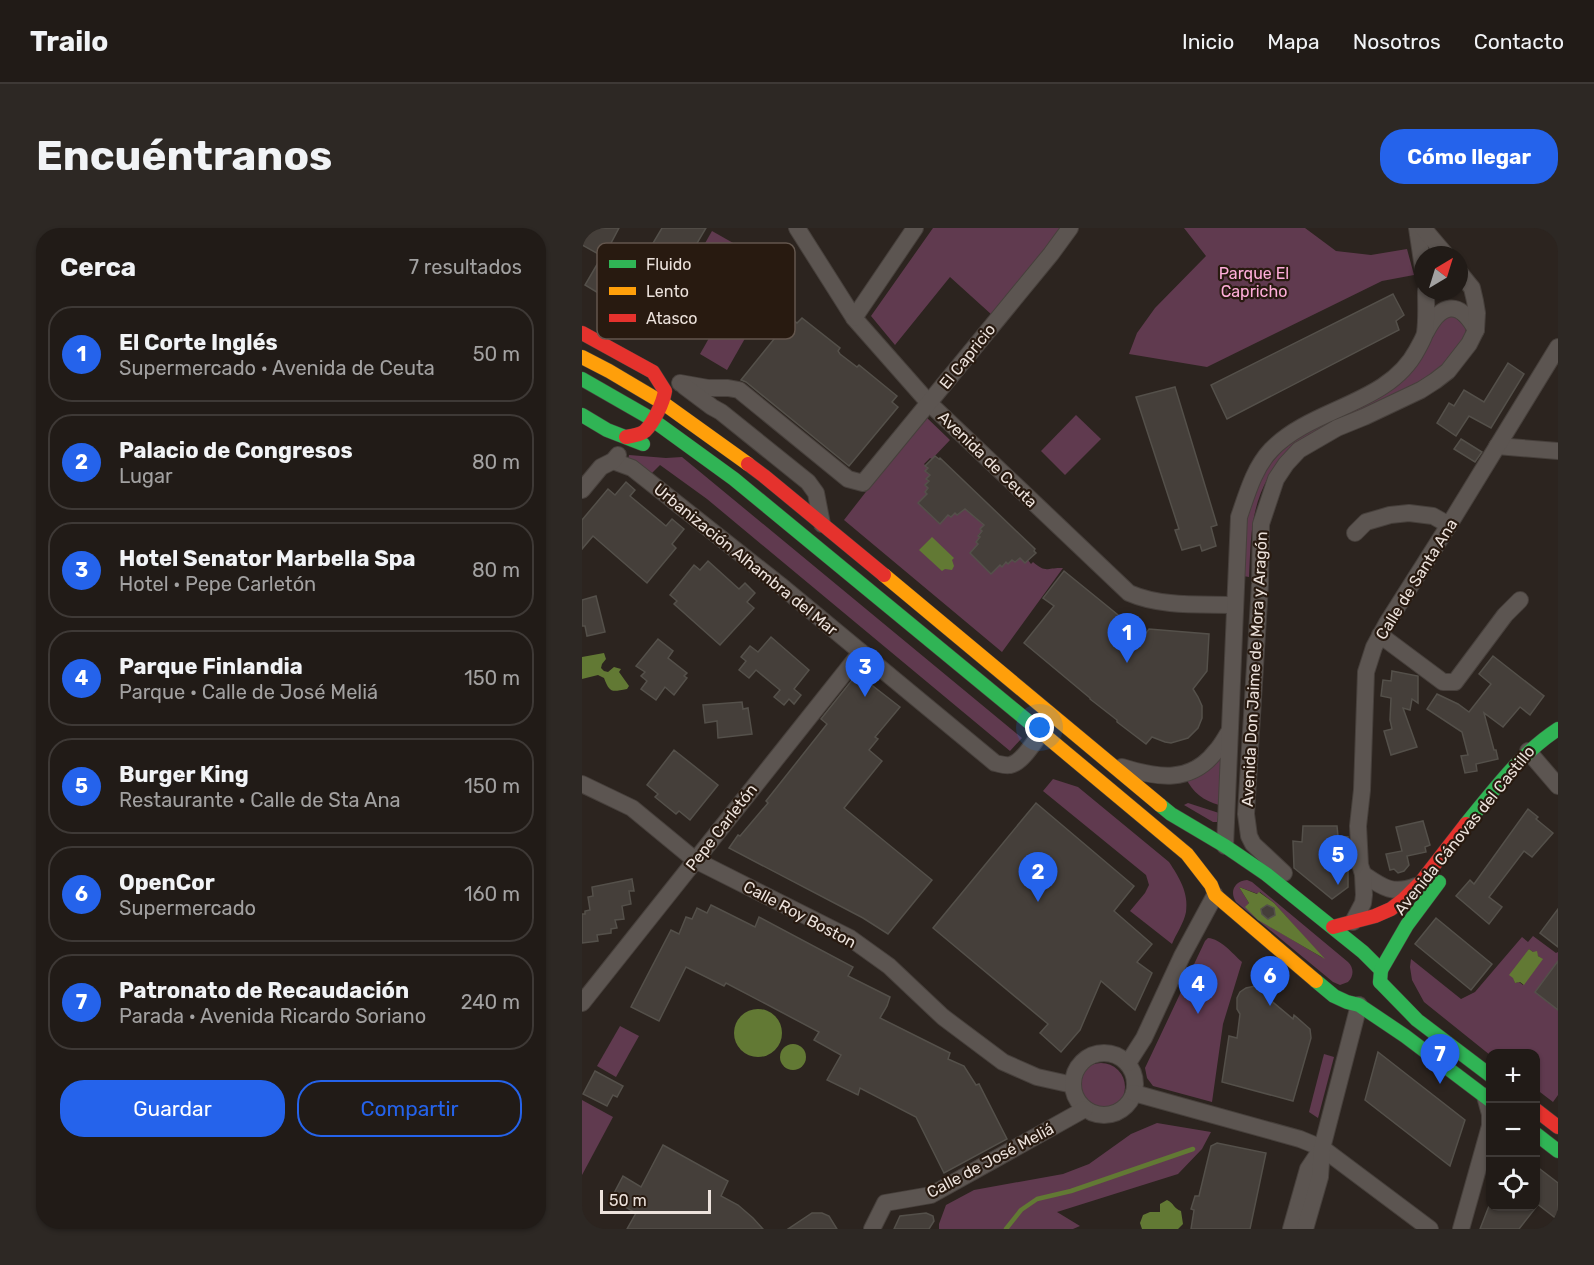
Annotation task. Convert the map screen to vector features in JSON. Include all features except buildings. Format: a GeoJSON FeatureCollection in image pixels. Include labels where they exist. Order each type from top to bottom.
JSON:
{"type":"FeatureCollection","features":[{"type":"Feature","properties":{"kind":"main road"},"geometry":{"type":"LineString","coordinates":[[582,333],[653,372]]}},
{"type":"Feature","properties":{"kind":"main road"},"geometry":{"type":"LineString","coordinates":[[582,357],[609,371],[670,392],[822,525],[1172,814],[1224,852],[1266,874],[1334,927],[1363,952],[1401,1004],[1417,1020],[1486,1072]]}},
{"type":"Feature","properties":{"kind":"main road"},"geometry":{"type":"LineString","coordinates":[[582,379],[653,419],[694,447],[764,502],[1187,854],[1217,884],[1233,910],[1334,996],[1359,1005],[1486,1097]]}},
{"type":"Feature","properties":{"kind":"main road"},"geometry":{"type":"LineString","coordinates":[[626,437],[645,431],[670,392]]}},
{"type":"Feature","properties":{"kind":"main road"},"geometry":{"type":"LineString","coordinates":[[582,415],[607,430],[643,443],[694,447]]}},
{"type":"Feature","properties":{"kind":"main road","name":"Avenida Cánovas del Castillo"},"geometry":{"type":"LineString","coordinates":[[1532,761],[1540,740],[1558,729]]}},
{"type":"Feature","properties":{"kind":"main road","name":"Avenida Cánovas del Castillo"},"geometry":{"type":"LineString","coordinates":[[1334,927],[1385,912],[1399,904],[1417,886],[1470,818],[1532,761],[1558,745]]}},
{"type":"Feature","properties":{"kind":"main road"},"geometry":{"type":"LineString","coordinates":[[1241,871],[1266,874]]}},
{"type":"Feature","properties":{"kind":"main road","name":"Avenida Cánovas del Castillo"},"geometry":{"type":"LineString","coordinates":[[1359,1005],[1371,995],[1402,933],[1446,873]]}},
{"type":"Feature","properties":{"kind":"main road"},"geometry":{"type":"LineString","coordinates":[[1401,1004],[1397,960],[1402,933]]}},
{"type":"Feature","properties":{"kind":"main road"},"geometry":{"type":"LineString","coordinates":[[1540,1113],[1558,1127]]}},
{"type":"Feature","properties":{"kind":"main road"},"geometry":{"type":"LineString","coordinates":[[1540,1137],[1558,1151]]}},
{"type":"Feature","properties":{"kind":"street","name":"Avenida de Ceuta"},"geometry":{"type":"LineString","coordinates":[[797,228],[854,318],[929,403],[1129,593],[1144,599],[1165,602],[1234,605]]}},
{"type":"Feature","properties":{"kind":"street"},"geometry":{"type":"LineString","coordinates":[[854,318],[915,228]]}},
{"type":"Feature","properties":{"kind":"street","name":"El Capricio"},"geometry":{"type":"LineString","coordinates":[[670,392],[708,388],[739,390],[848,479],[863,483],[1070,228]]}},
{"type":"Feature","properties":{"kind":"street"},"geometry":{"type":"LineString","coordinates":[[1417,228],[1420,246]]}},
{"type":"Feature","properties":{"kind":"street"},"geometry":{"type":"LineString","coordinates":[[1423,228],[1438,246]]}},
{"type":"Feature","properties":{"kind":"street"},"geometry":{"type":"LineString","coordinates":[[1468,283],[1472,288],[1475,301],[1476,330]]}},
{"type":"Feature","properties":{"kind":"street","name":"Avenida Don Jaime de Mora y Aragón"},"geometry":{"type":"LineString","coordinates":[[1224,852],[1239,517],[1257,469],[1271,450],[1307,424],[1383,386],[1396,376],[1412,358],[1425,334],[1426,300]]}},
{"type":"Feature","properties":{"kind":"street"},"geometry":{"type":"LineString","coordinates":[[1425,334],[1437,314],[1445,309],[1454,309],[1464,313],[1476,330]]}},
{"type":"Feature","properties":{"kind":"street","name":"Avenida Don Jaime de Mora y Aragón"},"geometry":{"type":"LineString","coordinates":[[1305,906],[1302,888],[1253,844],[1249,836],[1246,814],[1260,584],[1261,524],[1276,479],[1299,450],[1337,428],[1435,381],[1460,357],[1476,330]]}},
{"type":"Feature","properties":{"kind":"street","name":"Calle de Santa Ana"},"geometry":{"type":"LineString","coordinates":[[1353,922],[1363,903],[1364,894],[1360,865],[1359,826],[1366,672],[1374,647],[1558,347]]}},
{"type":"Feature","properties":{"kind":"street"},"geometry":{"type":"LineString","coordinates":[[653,372],[670,392],[712,407],[808,482],[816,493],[822,525]]}},
{"type":"Feature","properties":{"kind":"street"},"geometry":{"type":"LineString","coordinates":[[582,490],[601,467],[613,461],[621,451],[626,437]]}},
{"type":"Feature","properties":{"kind":"street"},"geometry":{"type":"LineString","coordinates":[[1497,446],[1558,451]]}},
{"type":"Feature","properties":{"kind":"street","name":"Urbanización Alhambra del Mar"},"geometry":{"type":"LineString","coordinates":[[613,461],[632,468],[780,585],[995,763],[1011,765],[1019,761],[1041,733]]}},
{"type":"Feature","properties":{"kind":"street"},"geometry":{"type":"LineString","coordinates":[[1355,533],[1366,522],[1390,515],[1409,513],[1433,516],[1449,525]]}},
{"type":"Feature","properties":{"kind":"street"},"geometry":{"type":"LineString","coordinates":[[1380,635],[1443,682],[1455,682],[1505,615],[1520,600]]}},
{"type":"Feature","properties":{"kind":"street","name":"Pepe Carletón"},"geometry":{"type":"LineString","coordinates":[[582,1003],[861,652]]}},
{"type":"Feature","properties":{"kind":"street"},"geometry":{"type":"LineString","coordinates":[[1110,763],[1147,775],[1173,777],[1200,767],[1216,752],[1229,731]]}},
{"type":"Feature","properties":{"kind":"street"},"geometry":{"type":"LineString","coordinates":[[1532,761],[1558,786]]}},
{"type":"Feature","properties":{"kind":"street","name":"Calle Roy Boston"},"geometry":{"type":"LineString","coordinates":[[582,784],[632,808],[695,860],[850,938],[890,966],[943,1017],[1002,1062],[1037,1077],[1073,1085]]}},
{"type":"Feature","properties":{"kind":"street"},"geometry":{"type":"LineString","coordinates":[[1362,874],[1391,890],[1417,886]]}},
{"type":"Feature","properties":{"kind":"street"},"geometry":{"type":"LineString","coordinates":[[1128,1063],[1144,1038],[1217,884]]}},
{"type":"Feature","properties":{"kind":"street"},"geometry":{"type":"LineString","coordinates":[[1305,1229],[1320,1177],[1322,1148],[1359,1005]]}},
{"type":"Feature","properties":{"kind":"street"},"geometry":{"type":"LineString","coordinates":[[1105,1053],[1115,1055],[1128,1063],[1134,1075],[1135,1084],[1130,1102],[1114,1114],[1094,1114],[1085,1109],[1074,1094],[1074,1075],[1078,1066],[1095,1054],[1105,1053]]}},
{"type":"Feature","properties":{"kind":"street"},"geometry":{"type":"LineString","coordinates":[[1134,1093],[1300,1139],[1322,1148],[1430,1229]]}},
{"type":"Feature","properties":{"kind":"street"},"geometry":{"type":"LineString","coordinates":[[1461,1229],[1489,1134],[1489,1103]]}},
{"type":"Feature","properties":{"kind":"street","name":"Calle de José Meliá"},"geometry":{"type":"LineString","coordinates":[[872,1229],[885,1203],[931,1195],[1085,1109]]}},
{"type":"Feature","properties":{"kind":"street"},"geometry":{"type":"LineString","coordinates":[[1291,1229],[1308,1169],[1322,1148]]}},
{"type":"Feature","properties":{"kind":"green space"},"geometry":{"type":"Polygon","coordinates":[[[933,228],[1061,228],[992,315],[950,277],[895,345],[871,316],[933,228]]]}},
{"type":"Feature","properties":{"kind":"green space","name":"Parque El Capricho"},"geometry":{"type":"Polygon","coordinates":[[[1184,228],[1305,228],[1336,251],[1371,255],[1407,249],[1414,275],[1382,281],[1207,367],[1129,354],[1137,333],[1155,308],[1206,256],[1184,228]]]}},
{"type":"Feature","properties":{"kind":"green space"},"geometry":{"type":"Polygon","coordinates":[[[712,231],[733,243],[705,243],[712,231]]]}},
{"type":"Feature","properties":{"kind":"green space"},"geometry":{"type":"Polygon","coordinates":[[[1452,314],[1466,328],[1465,339],[1438,370],[1269,476],[1255,513],[1249,577],[1243,576],[1244,534],[1248,509],[1261,479],[1273,461],[1288,445],[1415,367],[1422,358],[1436,323],[1452,314]]]}},
{"type":"Feature","properties":{"kind":"green space"},"geometry":{"type":"Polygon","coordinates":[[[709,339],[745,339],[727,370],[700,354],[709,339]]]}},
{"type":"Feature","properties":{"kind":"green space"},"geometry":{"type":"Polygon","coordinates":[[[1076,415],[1101,439],[1065,475],[1041,451],[1076,415]]]}},
{"type":"Feature","properties":{"kind":"green space"},"geometry":{"type":"Polygon","coordinates":[[[925,416],[950,440],[924,464],[928,468],[925,471],[930,475],[925,485],[928,488],[925,492],[927,494],[919,504],[940,524],[948,515],[951,517],[955,513],[957,515],[965,509],[984,525],[978,535],[1002,566],[1006,562],[1008,564],[1012,560],[1015,562],[1020,558],[1044,569],[1063,568],[1002,652],[844,520],[925,416]]]}},
{"type":"Feature","properties":{"kind":"green space"},"geometry":{"type":"Polygon","coordinates":[[[629,455],[682,457],[1022,738],[1010,751],[707,499],[660,465],[652,473],[637,462],[628,460],[629,455]]]}},
{"type":"Feature","properties":{"kind":"green space"},"geometry":{"type":"Polygon","coordinates":[[[1221,755],[1219,805],[1199,795],[1186,778],[1221,755]]]}},
{"type":"Feature","properties":{"kind":"green space"},"geometry":{"type":"Polygon","coordinates":[[[1053,779],[1078,787],[1169,862],[1182,886],[1187,905],[1184,920],[1172,944],[1130,911],[1149,885],[1146,875],[1043,791],[1053,779]]]}},
{"type":"Feature","properties":{"kind":"green space"},"geometry":{"type":"Polygon","coordinates":[[[1188,803],[1219,813],[1217,822],[1213,822],[1184,805],[1188,803]]]}},
{"type":"Feature","properties":{"kind":"green space"},"geometry":{"type":"Polygon","coordinates":[[[1243,881],[1252,882],[1348,962],[1352,972],[1348,982],[1340,985],[1333,982],[1236,902],[1233,894],[1234,887],[1243,881]],[[1239,887],[1249,903],[1246,907],[1259,920],[1323,958],[1274,903],[1260,892],[1258,894],[1239,887]]]}},
{"type":"Feature","properties":{"kind":"green space"},"geometry":{"type":"Polygon","coordinates":[[[1533,936],[1556,953],[1558,952],[1558,961],[1535,992],[1558,1010],[1558,1095],[1553,1102],[1540,1092],[1540,1049],[1486,1049],[1486,1052],[1424,1002],[1412,980],[1411,959],[1461,999],[1475,992],[1522,937],[1528,942],[1533,936]],[[1529,949],[1514,978],[1515,983],[1519,982],[1523,985],[1542,959],[1529,949]]]}},
{"type":"Feature","properties":{"kind":"green space"},"geometry":{"type":"Polygon","coordinates":[[[1208,938],[1222,944],[1242,962],[1223,1024],[1212,1102],[1153,1086],[1147,1078],[1145,1068],[1208,938]]]}},
{"type":"Feature","properties":{"kind":"green space"},"geometry":{"type":"Polygon","coordinates":[[[620,1026],[639,1036],[616,1077],[597,1066],[620,1026]]]}},
{"type":"Feature","properties":{"kind":"green space"},"geometry":{"type":"Polygon","coordinates":[[[1324,1054],[1334,1057],[1318,1118],[1309,1112],[1324,1054]]]}},
{"type":"Feature","properties":{"kind":"green space"},"geometry":{"type":"Polygon","coordinates":[[[1096,1063],[1106,1063],[1118,1070],[1125,1082],[1125,1092],[1118,1104],[1106,1111],[1096,1111],[1081,1100],[1077,1092],[1077,1082],[1088,1067],[1096,1063]]]}},
{"type":"Feature","properties":{"kind":"green space"},"geometry":{"type":"Polygon","coordinates":[[[582,1100],[613,1117],[582,1175],[582,1100]]]}},
{"type":"Feature","properties":{"kind":"green space"},"geometry":{"type":"Polygon","coordinates":[[[1157,1123],[1211,1132],[1202,1149],[1178,1174],[1057,1212],[1080,1226],[1073,1229],[939,1229],[946,1205],[974,1190],[1063,1174],[1089,1164],[1131,1134],[1157,1123]]]}},
{"type":"Feature","properties":{"kind":"shaded area"},"geometry":{"type":"Polygon","coordinates":[[[932,537],[954,558],[952,570],[942,571],[919,550],[932,537]]]}},
{"type":"Feature","properties":{"kind":"shaded area"},"geometry":{"type":"Polygon","coordinates":[[[604,653],[606,659],[601,668],[608,672],[614,667],[621,669],[619,672],[629,686],[627,689],[612,690],[604,678],[598,675],[582,679],[582,657],[604,653]]]}},
{"type":"Feature","properties":{"kind":"shaded area"},"geometry":{"type":"Polygon","coordinates":[[[1239,887],[1257,894],[1259,892],[1274,903],[1325,959],[1258,920],[1245,907],[1249,903],[1239,887]]]}},
{"type":"Feature","properties":{"kind":"shaded area"},"geometry":{"type":"Polygon","coordinates":[[[1529,949],[1533,952],[1537,951],[1538,956],[1543,959],[1524,985],[1520,982],[1515,983],[1509,975],[1529,949]]]}},
{"type":"Feature","properties":{"kind":"shaded area"},"geometry":{"type":"Polygon","coordinates":[[[753,1009],[763,1009],[778,1019],[782,1033],[781,1042],[772,1053],[763,1057],[753,1057],[738,1047],[734,1038],[734,1028],[744,1013],[753,1009]]]}},
{"type":"Feature","properties":{"kind":"shaded area"},"geometry":{"type":"Polygon","coordinates":[[[793,1044],[802,1048],[806,1057],[802,1066],[793,1070],[784,1066],[780,1057],[784,1048],[793,1044]]]}},
{"type":"Feature","properties":{"kind":"shaded area"},"geometry":{"type":"Polygon","coordinates":[[[1167,1200],[1181,1211],[1183,1224],[1178,1229],[1142,1229],[1140,1223],[1143,1215],[1160,1212],[1160,1204],[1167,1200]]]}},
{"type":"Feature","properties":{"kind":"waterway"},"geometry":{"type":"LineString","coordinates":[[1006,1229],[1021,1210],[1037,1199],[1071,1191],[1193,1149]]}},
{"type":"Feature","properties":{"kind":"traffic: fast"},"geometry":{"type":"LineString","coordinates":[[582,379],[650,418],[734,479],[1035,727]]}},
{"type":"Feature","properties":{"kind":"traffic: fast"},"geometry":{"type":"LineString","coordinates":[[582,415],[607,430],[643,444]]}},
{"type":"Feature","properties":{"kind":"traffic: fast"},"geometry":{"type":"LineString","coordinates":[[1466,824],[1520,761],[1558,729]]}},
{"type":"Feature","properties":{"kind":"traffic: fast"},"geometry":{"type":"LineString","coordinates":[[1160,805],[1266,874],[1363,952],[1381,970],[1380,982]]}},
{"type":"Feature","properties":{"kind":"traffic: fast"},"geometry":{"type":"LineString","coordinates":[[1381,970],[1407,925],[1439,882]]}},
{"type":"Feature","properties":{"kind":"traffic: fast"},"geometry":{"type":"LineString","coordinates":[[1316,981],[1334,996],[1359,1005],[1405,1036],[1486,1097]]}},
{"type":"Feature","properties":{"kind":"traffic: fast"},"geometry":{"type":"LineString","coordinates":[[1380,982],[1417,1020],[1486,1072]]}},
{"type":"Feature","properties":{"kind":"traffic: fast"},"geometry":{"type":"LineString","coordinates":[[1540,1137],[1558,1151]]}},
{"type":"Feature","properties":{"kind":"traffic: slow"},"geometry":{"type":"LineString","coordinates":[[582,357],[663,403],[748,464]]}},
{"type":"Feature","properties":{"kind":"traffic: slow"},"geometry":{"type":"LineString","coordinates":[[884,575],[1160,805]]}},
{"type":"Feature","properties":{"kind":"traffic: slow"},"geometry":{"type":"LineString","coordinates":[[1035,727],[1187,854],[1211,885],[1215,895],[1316,981]]}},
{"type":"Feature","properties":{"kind":"traffic: jam"},"geometry":{"type":"LineString","coordinates":[[582,333],[653,372],[665,391],[658,412],[645,431],[626,437]]}},
{"type":"Feature","properties":{"kind":"traffic: jam"},"geometry":{"type":"LineString","coordinates":[[748,464],[884,575]]}},
{"type":"Feature","properties":{"kind":"traffic: jam"},"geometry":{"type":"LineString","coordinates":[[1333,927],[1375,916],[1391,909],[1404,899],[1421,882],[1466,824]]}},
{"type":"Feature","properties":{"kind":"traffic: jam"},"geometry":{"type":"LineString","coordinates":[[1540,1113],[1558,1127]]}},
{"type":"Feature","properties":{"kind":"place","name":"El Corte Inglés"},"geometry":{"type":"Point","coordinates":[1127,663]}},
{"type":"Feature","properties":{"kind":"place","name":"Hotel Senator Marbella Spa"},"geometry":{"type":"Point","coordinates":[865,697]}},
{"type":"Feature","properties":{"kind":"place","name":"Burger King"},"geometry":{"type":"Point","coordinates":[1338,885]}},
{"type":"Feature","properties":{"kind":"place","name":"Palacio de Congresos"},"geometry":{"type":"Point","coordinates":[1038,902]}},
{"type":"Feature","properties":{"kind":"place","name":"OpenCor"},"geometry":{"type":"Point","coordinates":[1270,1006]}},
{"type":"Feature","properties":{"kind":"place","name":"Parque Finlandia"},"geometry":{"type":"Point","coordinates":[1198,1014]}},
{"type":"Feature","properties":{"kind":"place","name":"Patronato de Recaudación"},"geometry":{"type":"Point","coordinates":[1440,1084]}}]}
